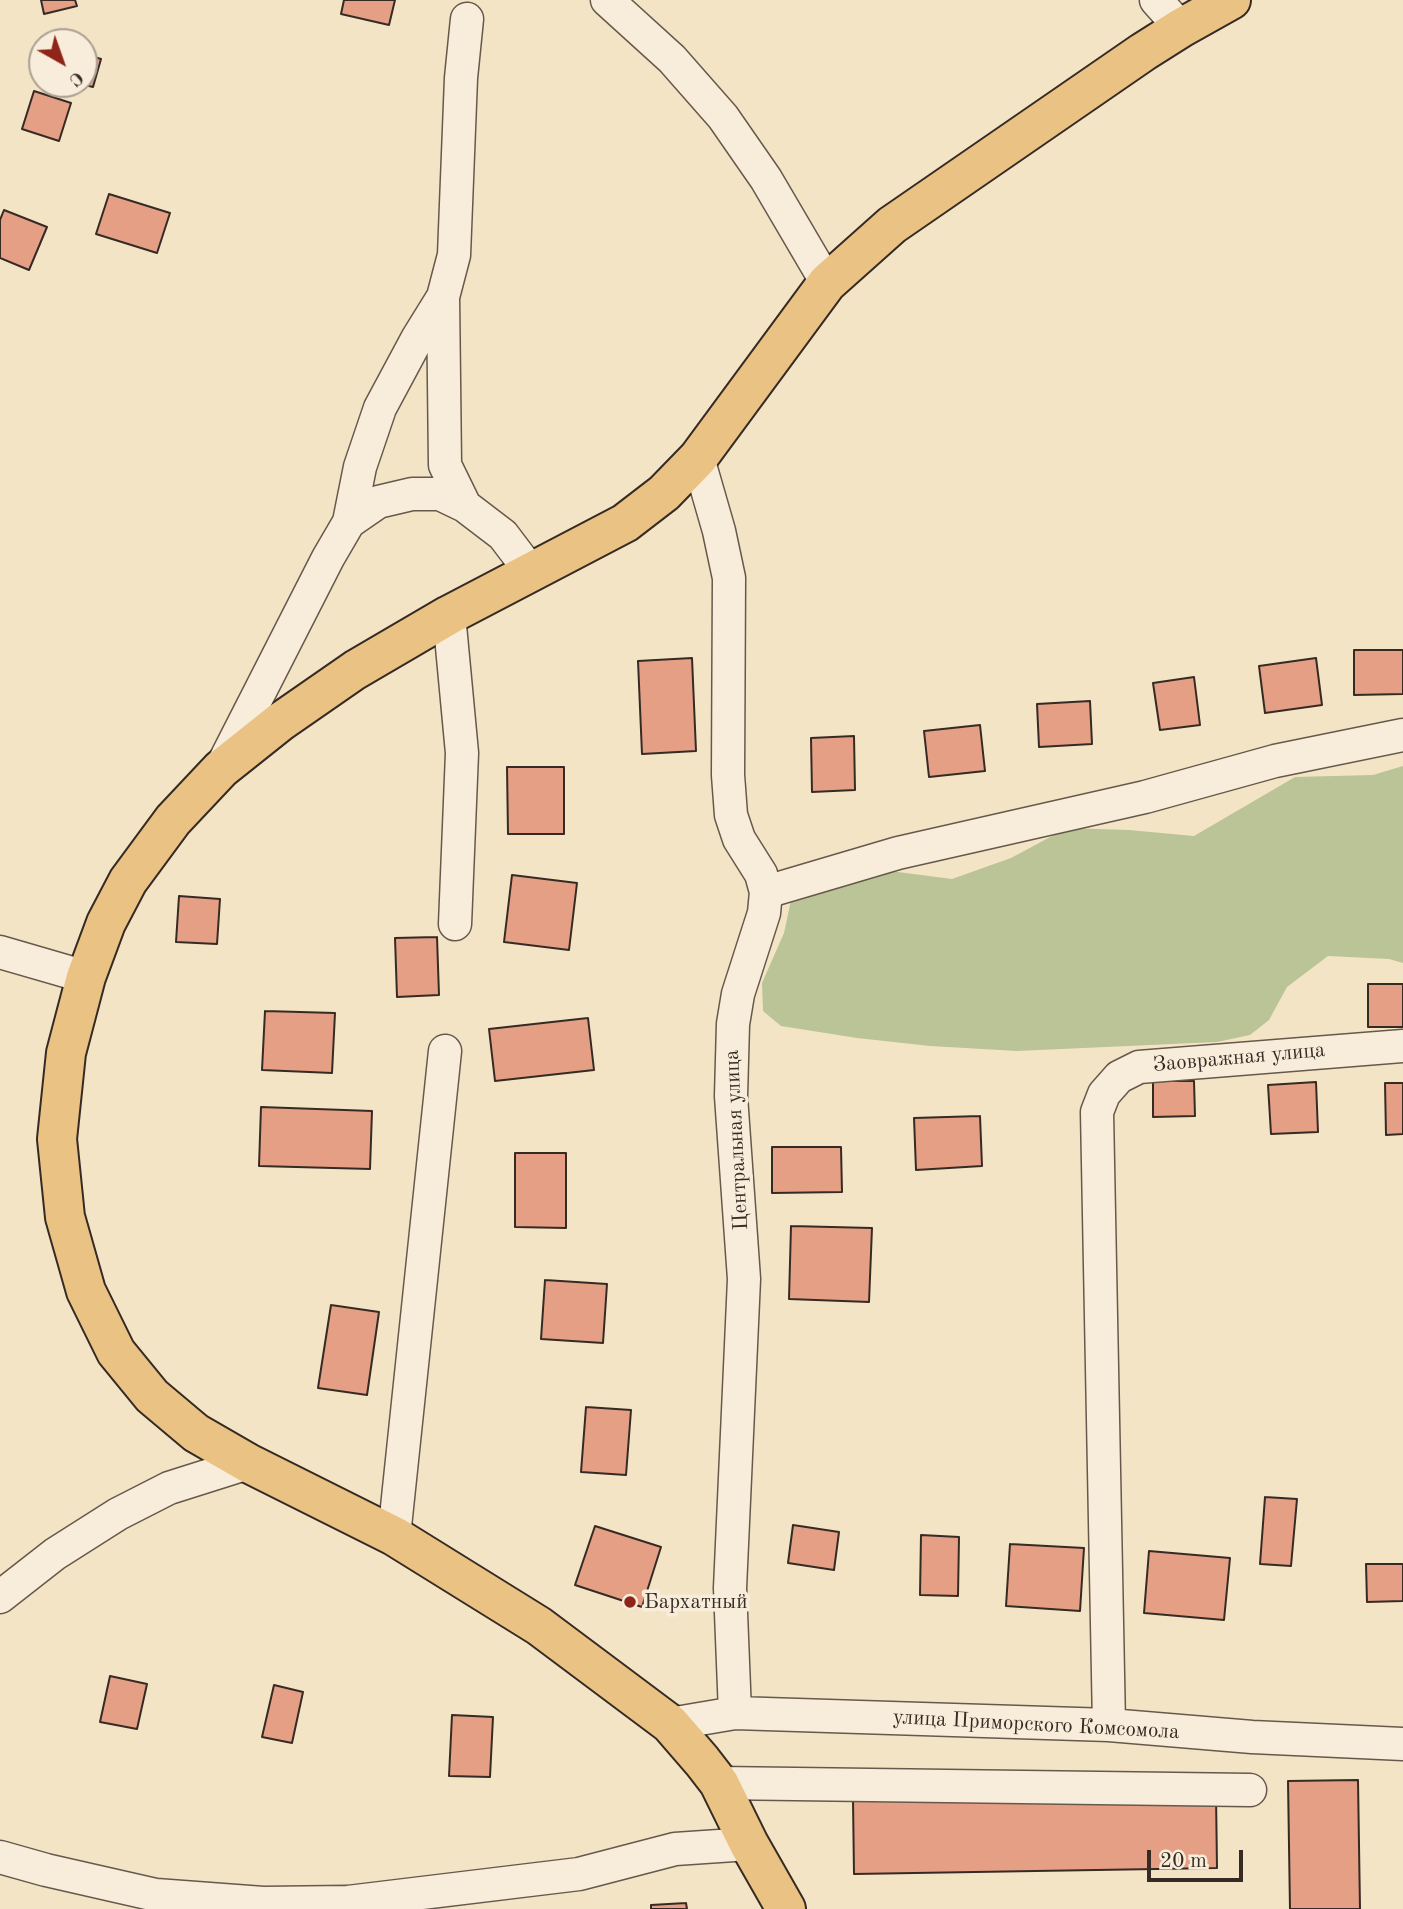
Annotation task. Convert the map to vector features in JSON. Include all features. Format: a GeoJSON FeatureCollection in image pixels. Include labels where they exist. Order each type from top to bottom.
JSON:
{"type":"FeatureCollection","features":[{"type":"Feature","properties":{"kind":"main road"},"geometry":{"type":"LineString","coordinates":[[786,1909],[710,1772],[670,1724],[539,1626],[394,1536],[248,1463],[196,1433],[152,1396],[116,1352],[86,1291],[65,1217],[57,1139],[66,1054],[86,977],[106,923],[128,881],[173,820],[221,769],[280,722],[355,670],[449,615],[625,523],[664,492],[698,458],[827,283],[892,225],[1181,28],[1231,0]]}},
{"type":"Feature","properties":{"kind":"street"},"geometry":{"type":"LineString","coordinates":[[607,0],[672,58],[723,117],[766,179],[827,283]]}},
{"type":"Feature","properties":{"kind":"street"},"geometry":{"type":"LineString","coordinates":[[1156,0],[1181,28]]}},
{"type":"Feature","properties":{"kind":"street"},"geometry":{"type":"LineString","coordinates":[[465,506],[445,465],[443,297],[454,255],[461,78],[467,19]]}},
{"type":"Feature","properties":{"kind":"street"},"geometry":{"type":"LineString","coordinates":[[221,769],[349,522],[360,467],[380,408],[443,297]]}},
{"type":"Feature","properties":{"kind":"street"},"geometry":{"type":"LineString","coordinates":[[698,458],[729,578],[728,775],[731,815],[739,839],[761,874],[766,892],[898,853],[1145,797],[1275,761],[1403,735]]}},
{"type":"Feature","properties":{"kind":"street"},"geometry":{"type":"LineString","coordinates":[[349,522],[378,502],[412,494],[440,494],[465,506],[503,535],[531,572]]}},
{"type":"Feature","properties":{"kind":"street"},"geometry":{"type":"LineString","coordinates":[[449,615],[462,753],[455,923]]}},
{"type":"Feature","properties":{"kind":"street","name":"Центральная улица"},"geometry":{"type":"LineString","coordinates":[[735,1713],[730,1588],[744,1279],[731,1096],[733,1024],[738,994],[764,913],[766,892]]}},
{"type":"Feature","properties":{"kind":"street"},"geometry":{"type":"LineString","coordinates":[[0,952],[86,977]]}},
{"type":"Feature","properties":{"kind":"street","name":"Заовражная улица"},"geometry":{"type":"LineString","coordinates":[[1109,1725],[1097,1112],[1104,1094],[1119,1077],[1139,1066],[1403,1046]]}},
{"type":"Feature","properties":{"kind":"street"},"geometry":{"type":"LineString","coordinates":[[394,1536],[445,1051]]}},
{"type":"Feature","properties":{"kind":"street"},"geometry":{"type":"LineString","coordinates":[[0,1597],[55,1554],[118,1514],[169,1489],[248,1463]]}},
{"type":"Feature","properties":{"kind":"street","name":"улица Приморского Комсомола"},"geometry":{"type":"LineString","coordinates":[[670,1724],[735,1713],[1109,1725],[1252,1737],[1403,1744]]}},
{"type":"Feature","properties":{"kind":"street"},"geometry":{"type":"LineString","coordinates":[[710,1772],[1250,1790]]}},
{"type":"Feature","properties":{"kind":"street"},"geometry":{"type":"LineString","coordinates":[[0,1857],[156,1895],[263,1903],[348,1902],[579,1874],[675,1849],[749,1844]]}},
{"type":"Feature","properties":{"kind":"green space"},"geometry":{"type":"Polygon","coordinates":[[[1403,766],[1403,963],[1389,959],[1328,956],[1287,987],[1269,1020],[1250,1035],[1217,1042],[1017,1051],[857,1038],[781,1026],[763,1011],[762,983],[784,933],[794,886],[835,874],[898,872],[952,879],[1011,858],[1067,828],[1194,836],[1295,777],[1373,775],[1403,766]]]}},
{"type":"Feature","properties":{"kind":"building"},"geometry":{"type":"Polygon","coordinates":[[[41,0],[75,0],[77,6],[44,14],[41,0]]]}},
{"type":"Feature","properties":{"kind":"building"},"geometry":{"type":"Polygon","coordinates":[[[344,0],[395,0],[389,25],[341,14],[344,0]]]}},
{"type":"Feature","properties":{"kind":"building"},"geometry":{"type":"Polygon","coordinates":[[[32,98],[56,98],[71,103],[59,141],[22,129],[32,98]]]}},
{"type":"Feature","properties":{"kind":"building"},"geometry":{"type":"Polygon","coordinates":[[[109,194],[170,213],[157,253],[96,234],[109,194]]]}},
{"type":"Feature","properties":{"kind":"building"},"geometry":{"type":"Polygon","coordinates":[[[4,210],[47,227],[29,270],[0,258],[0,220],[4,210]]]}},
{"type":"Feature","properties":{"kind":"building"},"geometry":{"type":"Polygon","coordinates":[[[1354,650],[1403,650],[1403,694],[1354,695],[1354,650]]]}},
{"type":"Feature","properties":{"kind":"building"},"geometry":{"type":"Polygon","coordinates":[[[692,658],[696,751],[642,754],[638,661],[692,658]]]}},
{"type":"Feature","properties":{"kind":"building"},"geometry":{"type":"Polygon","coordinates":[[[1316,658],[1322,705],[1265,713],[1259,666],[1316,658]]]}},
{"type":"Feature","properties":{"kind":"building"},"geometry":{"type":"Polygon","coordinates":[[[1194,677],[1200,725],[1160,730],[1153,683],[1194,677]]]}},
{"type":"Feature","properties":{"kind":"building"},"geometry":{"type":"Polygon","coordinates":[[[1090,701],[1092,744],[1039,747],[1037,704],[1090,701]]]}},
{"type":"Feature","properties":{"kind":"building"},"geometry":{"type":"Polygon","coordinates":[[[980,725],[985,771],[929,777],[924,731],[980,725]]]}},
{"type":"Feature","properties":{"kind":"building"},"geometry":{"type":"Polygon","coordinates":[[[854,736],[855,790],[812,792],[811,738],[854,736]]]}},
{"type":"Feature","properties":{"kind":"building"},"geometry":{"type":"Polygon","coordinates":[[[507,767],[564,767],[564,834],[508,834],[507,767]]]}},
{"type":"Feature","properties":{"kind":"building"},"geometry":{"type":"Polygon","coordinates":[[[512,875],[577,883],[569,950],[504,942],[512,875]]]}},
{"type":"Feature","properties":{"kind":"building"},"geometry":{"type":"Polygon","coordinates":[[[179,896],[220,899],[217,944],[176,942],[179,896]]]}},
{"type":"Feature","properties":{"kind":"building"},"geometry":{"type":"Polygon","coordinates":[[[437,937],[439,995],[397,997],[395,938],[437,937]]]}},
{"type":"Feature","properties":{"kind":"building"},"geometry":{"type":"Polygon","coordinates":[[[1368,984],[1403,984],[1403,1027],[1368,1027],[1368,984]]]}},
{"type":"Feature","properties":{"kind":"building"},"geometry":{"type":"Polygon","coordinates":[[[265,1011],[335,1013],[332,1073],[262,1070],[265,1011]]]}},
{"type":"Feature","properties":{"kind":"building"},"geometry":{"type":"Polygon","coordinates":[[[588,1018],[594,1070],[495,1081],[489,1029],[588,1018]]]}},
{"type":"Feature","properties":{"kind":"building"},"geometry":{"type":"Polygon","coordinates":[[[1153,1081],[1194,1081],[1195,1116],[1153,1117],[1153,1081]]]}},
{"type":"Feature","properties":{"kind":"building"},"geometry":{"type":"Polygon","coordinates":[[[1316,1082],[1318,1132],[1271,1134],[1268,1085],[1316,1082]]]}},
{"type":"Feature","properties":{"kind":"building"},"geometry":{"type":"Polygon","coordinates":[[[1385,1083],[1403,1083],[1403,1134],[1386,1135],[1385,1083]]]}},
{"type":"Feature","properties":{"kind":"building"},"geometry":{"type":"Polygon","coordinates":[[[261,1107],[372,1111],[370,1169],[259,1166],[261,1107]]]}},
{"type":"Feature","properties":{"kind":"building"},"geometry":{"type":"Polygon","coordinates":[[[980,1116],[982,1166],[916,1170],[914,1118],[980,1116]]]}},
{"type":"Feature","properties":{"kind":"building"},"geometry":{"type":"Polygon","coordinates":[[[772,1147],[841,1147],[842,1192],[772,1193],[772,1147]]]}},
{"type":"Feature","properties":{"kind":"building"},"geometry":{"type":"Polygon","coordinates":[[[515,1153],[566,1153],[566,1228],[515,1227],[515,1153]]]}},
{"type":"Feature","properties":{"kind":"building"},"geometry":{"type":"Polygon","coordinates":[[[791,1226],[872,1228],[869,1302],[789,1299],[791,1226]]]}},
{"type":"Feature","properties":{"kind":"building"},"geometry":{"type":"Polygon","coordinates":[[[545,1280],[607,1284],[603,1343],[541,1339],[545,1280]]]}},
{"type":"Feature","properties":{"kind":"building"},"geometry":{"type":"Polygon","coordinates":[[[331,1305],[379,1312],[367,1395],[318,1388],[331,1305]]]}},
{"type":"Feature","properties":{"kind":"building"},"geometry":{"type":"Polygon","coordinates":[[[586,1407],[631,1410],[626,1475],[581,1472],[586,1407]]]}},
{"type":"Feature","properties":{"kind":"building"},"geometry":{"type":"Polygon","coordinates":[[[1265,1497],[1297,1499],[1291,1566],[1260,1564],[1265,1497]]]}},
{"type":"Feature","properties":{"kind":"building"},"geometry":{"type":"Polygon","coordinates":[[[793,1525],[839,1532],[834,1570],[788,1563],[793,1525]]]}},
{"type":"Feature","properties":{"kind":"building"},"geometry":{"type":"Polygon","coordinates":[[[595,1526],[661,1547],[642,1607],[575,1585],[595,1526]]]}},
{"type":"Feature","properties":{"kind":"building"},"geometry":{"type":"Polygon","coordinates":[[[921,1535],[959,1537],[958,1596],[920,1595],[921,1535]]]}},
{"type":"Feature","properties":{"kind":"building"},"geometry":{"type":"Polygon","coordinates":[[[1010,1544],[1084,1548],[1080,1611],[1006,1606],[1010,1544]]]}},
{"type":"Feature","properties":{"kind":"building"},"geometry":{"type":"Polygon","coordinates":[[[1149,1551],[1230,1558],[1224,1620],[1144,1613],[1149,1551]]]}},
{"type":"Feature","properties":{"kind":"building"},"geometry":{"type":"Polygon","coordinates":[[[1366,1564],[1403,1564],[1403,1601],[1367,1602],[1366,1564]]]}},
{"type":"Feature","properties":{"kind":"building"},"geometry":{"type":"Polygon","coordinates":[[[110,1676],[147,1684],[137,1729],[100,1722],[110,1676]]]}},
{"type":"Feature","properties":{"kind":"building"},"geometry":{"type":"Polygon","coordinates":[[[274,1685],[303,1692],[292,1743],[262,1737],[274,1685]]]}},
{"type":"Feature","properties":{"kind":"building"},"geometry":{"type":"Polygon","coordinates":[[[452,1715],[493,1717],[490,1777],[449,1776],[452,1715]]]}},
{"type":"Feature","properties":{"kind":"building"},"geometry":{"type":"Polygon","coordinates":[[[1358,1780],[1360,1909],[1290,1909],[1288,1781],[1358,1780]]]}},
{"type":"Feature","properties":{"kind":"building"},"geometry":{"type":"Polygon","coordinates":[[[1216,1794],[1217,1868],[854,1874],[853,1800],[1216,1794]]]}},
{"type":"Feature","properties":{"kind":"building"},"geometry":{"type":"Polygon","coordinates":[[[686,1903],[687,1909],[651,1909],[651,1905],[686,1903]]]}},
{"type":"Feature","properties":{"kind":"place","name":"Бархатный"},"geometry":{"type":"Point","coordinates":[630,1602]}}]}
